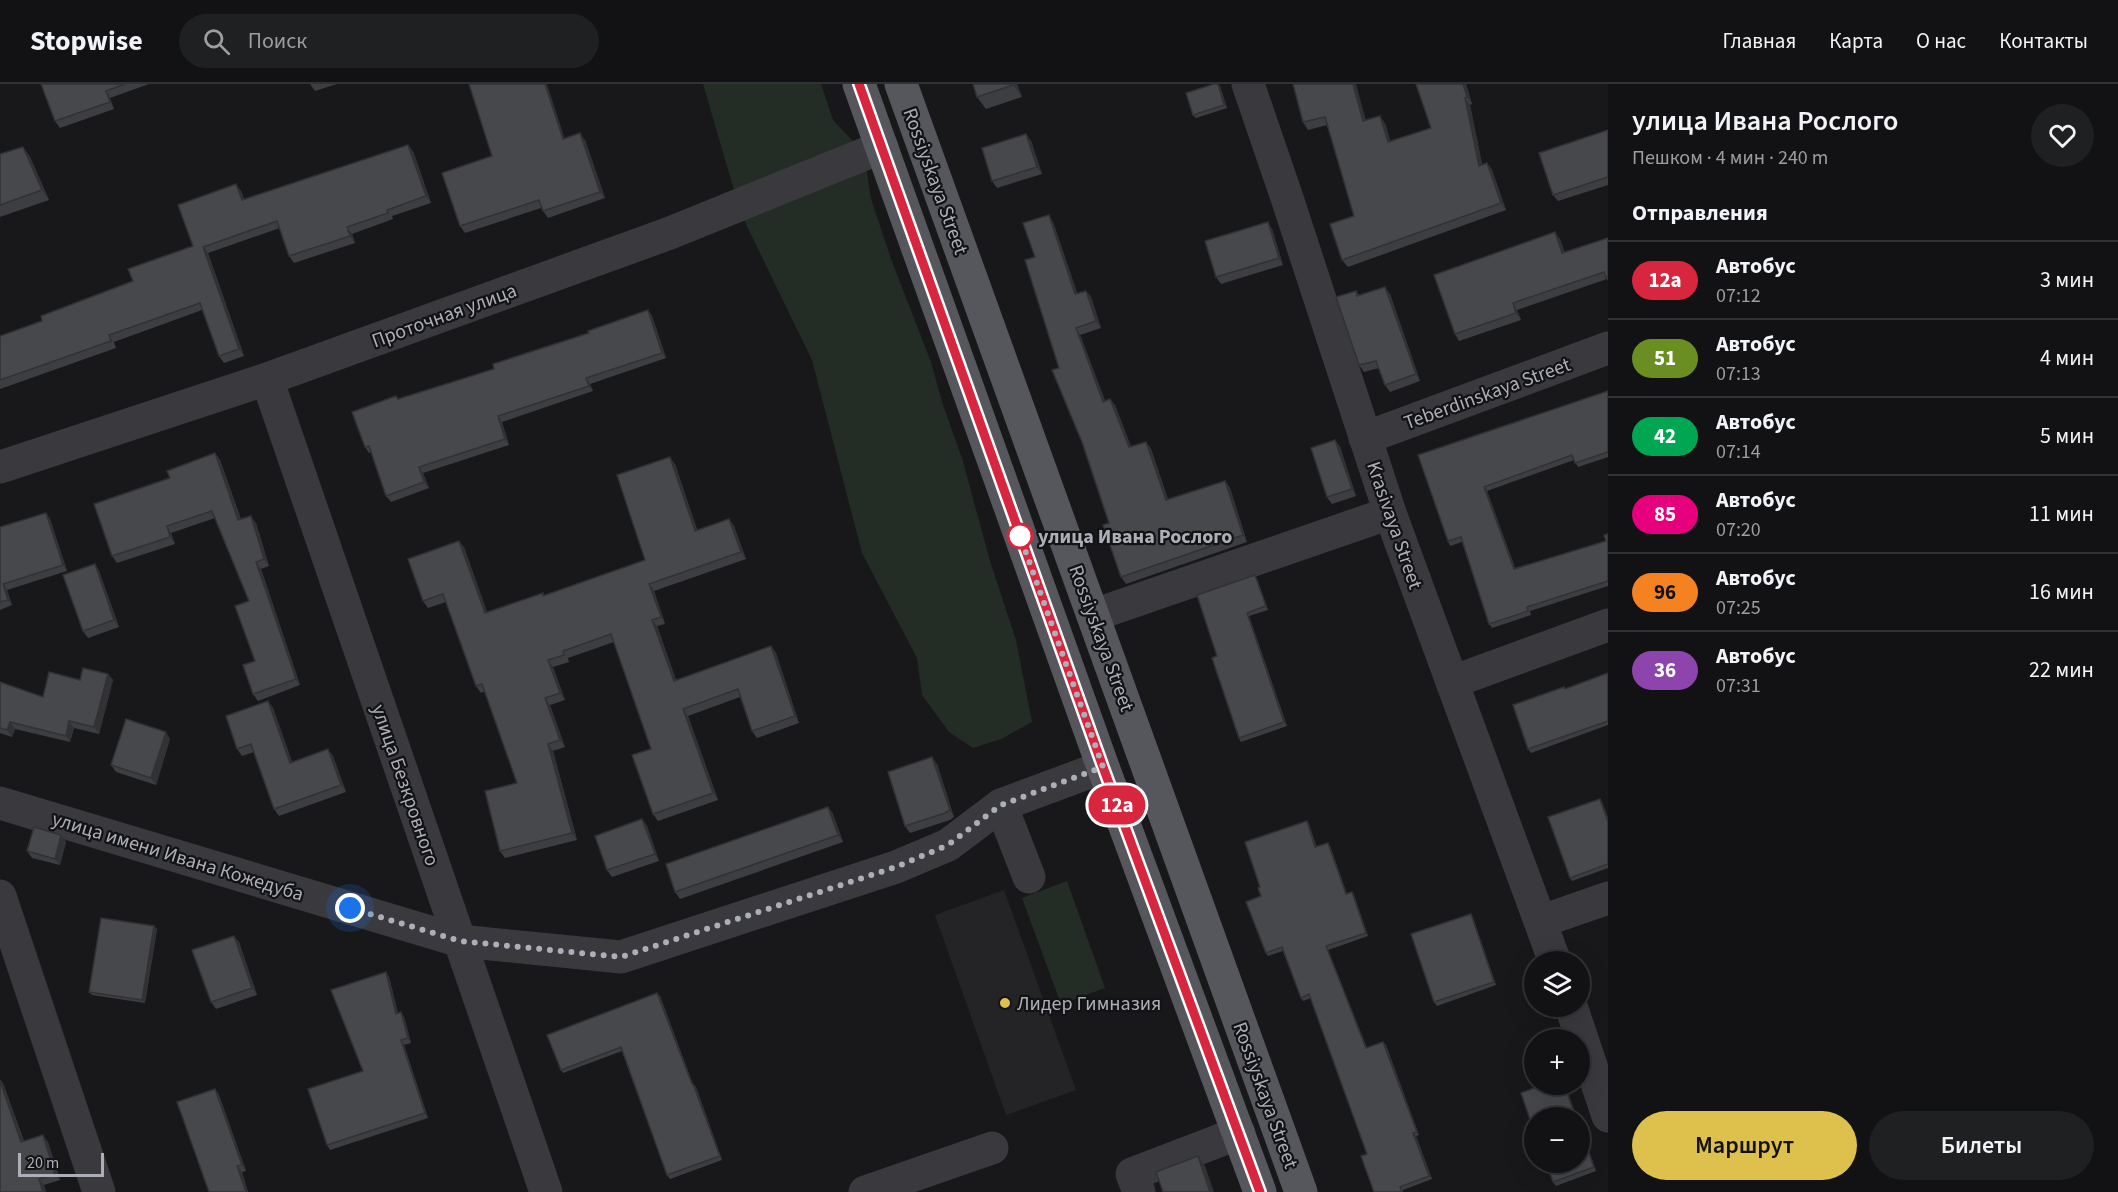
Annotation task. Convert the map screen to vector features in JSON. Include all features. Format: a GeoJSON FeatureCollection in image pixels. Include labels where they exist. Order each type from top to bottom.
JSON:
{"type":"FeatureCollection","features":[{"type":"Feature","properties":{"kind":"main road","name":"Rossiyskaya Street"},"geometry":{"type":"LineString","coordinates":[[859,84],[1103,767],[1260,1192]]}},
{"type":"Feature","properties":{"kind":"main road","name":"Rossiyskaya Street"},"geometry":{"type":"LineString","coordinates":[[901,84],[1301,1192]]}},
{"type":"Feature","properties":{"kind":"street","name":"Krasivaya Street"},"geometry":{"type":"LineString","coordinates":[[1248,84],[1390,513],[1552,951]]}},
{"type":"Feature","properties":{"kind":"street","name":"Проточная улица"},"geometry":{"type":"LineString","coordinates":[[0,468],[267,378],[669,233],[882,147]]}},
{"type":"Feature","properties":{"kind":"street","name":"Teberdinskaya Street"},"geometry":{"type":"LineString","coordinates":[[1365,438],[1608,348]]}},
{"type":"Feature","properties":{"kind":"street","name":"улица Безкровного"},"geometry":{"type":"LineString","coordinates":[[267,378],[546,1192]]}},
{"type":"Feature","properties":{"kind":"street"},"geometry":{"type":"LineString","coordinates":[[1094,615],[1390,513]]}},
{"type":"Feature","properties":{"kind":"street"},"geometry":{"type":"LineString","coordinates":[[1452,682],[1608,625]]}},
{"type":"Feature","properties":{"kind":"street","name":"улица имени Ивана Кожедуба"},"geometry":{"type":"LineString","coordinates":[[0,803],[460,941],[621,957],[896,867],[948,845],[1001,805],[1103,767]]}},
{"type":"Feature","properties":{"kind":"street"},"geometry":{"type":"LineString","coordinates":[[1001,805],[1029,877]]}},
{"type":"Feature","properties":{"kind":"street"},"geometry":{"type":"LineString","coordinates":[[0,896],[99,1192]]}},
{"type":"Feature","properties":{"kind":"street"},"geometry":{"type":"LineString","coordinates":[[1542,921],[1608,898]]}},
{"type":"Feature","properties":{"kind":"street"},"geometry":{"type":"LineString","coordinates":[[1575,1017],[1608,1116]]}},
{"type":"Feature","properties":{"kind":"street"},"geometry":{"type":"LineString","coordinates":[[1139,1192],[1132,1174],[1239,1134]]}},
{"type":"Feature","properties":{"kind":"street"},"geometry":{"type":"LineString","coordinates":[[865,1192],[992,1148]]}},
{"type":"Feature","properties":{"kind":"shaded area"},"geometry":{"type":"Polygon","coordinates":[[[703,84],[821,84],[833,120],[864,153],[871,199],[891,259],[931,362],[1016,640],[1032,722],[1001,739],[973,748],[949,732],[922,695],[917,658],[862,553],[812,360],[741,214],[703,84]]]}},
{"type":"Feature","properties":{"kind":"shaded area"},"geometry":{"type":"Polygon","coordinates":[[[1067,881],[1105,988],[1061,1004],[1022,898],[1067,881]]]}},
{"type":"Feature","properties":{"kind":"shaded area","name":"Лидер Гимназия"},"geometry":{"type":"Polygon","coordinates":[[[1004,890],[1076,1090],[1006,1115],[935,915],[1004,890]]]}},
{"type":"Feature","properties":{"kind":"building"},"geometry":{"type":"Polygon","coordinates":[[[41,84],[125,84],[106,91],[110,102],[55,121],[41,84]]]}},
{"type":"Feature","properties":{"kind":"building"},"geometry":{"type":"Polygon","coordinates":[[[469,84],[545,84],[563,139],[580,133],[600,192],[543,211],[539,200],[460,226],[442,173],[492,156],[469,84]]]}},
{"type":"Feature","properties":{"kind":"building"},"geometry":{"type":"Polygon","coordinates":[[[973,84],[1013,84],[1013,85],[977,97],[973,84]]]}},
{"type":"Feature","properties":{"kind":"building"},"geometry":{"type":"Polygon","coordinates":[[[1218,84],[1224,105],[1193,115],[1186,93],[1218,84]]]}},
{"type":"Feature","properties":{"kind":"building"},"geometry":{"type":"Polygon","coordinates":[[[1293,84],[1353,84],[1363,121],[1380,116],[1388,142],[1431,128],[1416,84],[1463,84],[1479,166],[1487,163],[1501,203],[1342,260],[1330,224],[1354,216],[1325,117],[1303,122],[1293,84]]]}},
{"type":"Feature","properties":{"kind":"building"},"geometry":{"type":"Polygon","coordinates":[[[1608,130],[1608,177],[1553,195],[1539,153],[1608,130]]]}},
{"type":"Feature","properties":{"kind":"building"},"geometry":{"type":"Polygon","coordinates":[[[1026,134],[1037,167],[992,181],[982,148],[1026,134]]]}},
{"type":"Feature","properties":{"kind":"building"},"geometry":{"type":"Polygon","coordinates":[[[408,145],[426,196],[387,210],[388,213],[347,227],[350,236],[289,256],[277,221],[203,247],[239,349],[219,356],[200,303],[109,335],[111,341],[0,380],[0,336],[42,321],[41,316],[133,281],[128,269],[193,246],[178,205],[236,184],[242,200],[408,145]]]}},
{"type":"Feature","properties":{"kind":"building"},"geometry":{"type":"Polygon","coordinates":[[[23,147],[42,190],[0,205],[0,154],[23,147]]]}},
{"type":"Feature","properties":{"kind":"building"},"geometry":{"type":"Polygon","coordinates":[[[1049,215],[1075,294],[1086,291],[1096,321],[1076,328],[1103,402],[1110,399],[1129,447],[1146,442],[1166,500],[1225,481],[1243,535],[1121,577],[1103,525],[1109,523],[1082,442],[1052,370],[1059,368],[1025,260],[1035,257],[1023,223],[1049,215]]]}},
{"type":"Feature","properties":{"kind":"building"},"geometry":{"type":"Polygon","coordinates":[[[1268,222],[1279,258],[1216,277],[1205,241],[1268,222]]]}},
{"type":"Feature","properties":{"kind":"building"},"geometry":{"type":"Polygon","coordinates":[[[1555,232],[1562,253],[1608,238],[1608,277],[1606,278],[1604,272],[1513,303],[1516,313],[1455,334],[1434,275],[1555,232]]]}},
{"type":"Feature","properties":{"kind":"building"},"geometry":{"type":"Polygon","coordinates":[[[1385,287],[1416,374],[1385,385],[1376,361],[1359,365],[1336,297],[1356,291],[1357,296],[1385,287]]]}},
{"type":"Feature","properties":{"kind":"building"},"geometry":{"type":"Polygon","coordinates":[[[648,310],[662,353],[586,378],[589,386],[498,416],[505,439],[419,467],[424,482],[386,496],[369,446],[365,447],[352,412],[396,396],[398,399],[494,369],[493,364],[589,333],[588,331],[648,310]]]}},
{"type":"Feature","properties":{"kind":"building"},"geometry":{"type":"Polygon","coordinates":[[[1608,391],[1608,452],[1575,463],[1572,455],[1484,487],[1514,569],[1606,541],[1604,535],[1608,534],[1608,581],[1527,607],[1528,611],[1489,624],[1461,537],[1448,541],[1418,455],[1608,391]]]}},
{"type":"Feature","properties":{"kind":"building"},"geometry":{"type":"Polygon","coordinates":[[[1335,440],[1352,489],[1327,497],[1311,448],[1335,440]]]}},
{"type":"Feature","properties":{"kind":"building"},"geometry":{"type":"Polygon","coordinates":[[[215,453],[238,520],[251,516],[264,559],[256,562],[296,679],[253,694],[243,665],[255,661],[235,606],[249,601],[212,511],[167,526],[170,537],[112,556],[94,504],[170,478],[167,471],[215,453]]]}},
{"type":"Feature","properties":{"kind":"building"},"geometry":{"type":"Polygon","coordinates":[[[670,457],[695,531],[729,519],[741,552],[649,584],[661,617],[652,620],[674,681],[771,646],[795,716],[752,731],[738,689],[683,709],[713,793],[653,814],[632,755],[651,749],[611,634],[563,651],[564,655],[548,660],[560,693],[545,698],[560,740],[548,744],[572,833],[500,851],[485,791],[517,783],[482,684],[476,686],[443,594],[423,601],[408,559],[459,541],[485,613],[543,593],[543,596],[645,560],[617,475],[670,457]]]}},
{"type":"Feature","properties":{"kind":"building"},"geometry":{"type":"Polygon","coordinates":[[[46,513],[63,565],[3,584],[8,600],[0,602],[0,527],[46,513]]]}},
{"type":"Feature","properties":{"kind":"building"},"geometry":{"type":"Polygon","coordinates":[[[95,564],[114,620],[83,631],[63,575],[95,564]]]}},
{"type":"Feature","properties":{"kind":"building"},"geometry":{"type":"Polygon","coordinates":[[[1255,575],[1266,606],[1247,613],[1284,722],[1239,738],[1212,658],[1217,656],[1197,595],[1255,575]]]}},
{"type":"Feature","properties":{"kind":"building"},"geometry":{"type":"Polygon","coordinates":[[[83,668],[108,674],[94,727],[69,721],[66,736],[10,722],[7,730],[0,728],[0,682],[43,697],[49,672],[80,680],[83,668]]]}},
{"type":"Feature","properties":{"kind":"building"},"geometry":{"type":"Polygon","coordinates":[[[1608,673],[1608,721],[1528,749],[1513,705],[1608,673]]]}},
{"type":"Feature","properties":{"kind":"building"},"geometry":{"type":"Polygon","coordinates":[[[268,701],[290,763],[328,749],[341,785],[274,809],[251,744],[237,749],[226,716],[268,701]]]}},
{"type":"Feature","properties":{"kind":"building"},"geometry":{"type":"Polygon","coordinates":[[[126,719],[166,732],[151,778],[111,765],[126,719]]]}},
{"type":"Feature","properties":{"kind":"building"},"geometry":{"type":"Polygon","coordinates":[[[932,757],[950,810],[905,826],[888,772],[932,757]]]}},
{"type":"Feature","properties":{"kind":"building"},"geometry":{"type":"Polygon","coordinates":[[[1600,799],[1608,822],[1608,864],[1570,878],[1548,817],[1600,799]]]}},
{"type":"Feature","properties":{"kind":"building"},"geometry":{"type":"Polygon","coordinates":[[[828,807],[838,835],[675,892],[666,864],[828,807]]]}},
{"type":"Feature","properties":{"kind":"building"},"geometry":{"type":"Polygon","coordinates":[[[642,819],[655,854],[607,870],[595,836],[642,819]]]}},
{"type":"Feature","properties":{"kind":"building"},"geometry":{"type":"Polygon","coordinates":[[[1307,821],[1315,847],[1328,843],[1346,894],[1352,892],[1366,933],[1326,946],[1366,1048],[1383,1042],[1417,1132],[1413,1133],[1429,1176],[1400,1187],[1402,1192],[1374,1192],[1361,1156],[1367,1154],[1309,994],[1301,998],[1282,947],[1266,953],[1246,902],[1261,896],[1245,842],[1307,821]]]}},
{"type":"Feature","properties":{"kind":"building"},"geometry":{"type":"Polygon","coordinates":[[[34,827],[61,835],[55,859],[27,851],[34,827]]]}},
{"type":"Feature","properties":{"kind":"building"},"geometry":{"type":"Polygon","coordinates":[[[1471,914],[1494,982],[1434,1002],[1411,934],[1471,914]]]}},
{"type":"Feature","properties":{"kind":"building"},"geometry":{"type":"Polygon","coordinates":[[[101,918],[154,926],[142,1000],[89,992],[101,918]]]}},
{"type":"Feature","properties":{"kind":"building"},"geometry":{"type":"Polygon","coordinates":[[[234,936],[252,988],[211,1002],[192,950],[234,936]]]}},
{"type":"Feature","properties":{"kind":"building"},"geometry":{"type":"Polygon","coordinates":[[[386,972],[396,1014],[401,1012],[408,1038],[401,1040],[425,1113],[327,1145],[308,1089],[363,1071],[331,990],[386,972]]]}},
{"type":"Feature","properties":{"kind":"building"},"geometry":{"type":"Polygon","coordinates":[[[657,993],[720,1156],[667,1175],[621,1047],[561,1070],[547,1035],[657,993]]]}},
{"type":"Feature","properties":{"kind":"building"},"geometry":{"type":"Polygon","coordinates":[[[0,1081],[21,1142],[43,1135],[55,1174],[39,1179],[43,1192],[0,1192],[0,1081]]]}},
{"type":"Feature","properties":{"kind":"building"},"geometry":{"type":"Polygon","coordinates":[[[215,1089],[242,1165],[237,1166],[246,1192],[209,1192],[177,1102],[215,1089]]]}},
{"type":"Feature","properties":{"kind":"building"},"geometry":{"type":"Polygon","coordinates":[[[1524,1092],[1524,1095],[1568,1095],[1572,1107],[1526,1107],[1521,1093],[1524,1092]]]}},
{"type":"Feature","properties":{"kind":"building"},"geometry":{"type":"Polygon","coordinates":[[[1198,1156],[1210,1192],[1163,1192],[1156,1172],[1198,1156]]]}},
{"type":"Feature","properties":{"kind":"building"},"geometry":{"type":"Polygon","coordinates":[[[1590,1156],[1594,1167],[1590,1168],[1590,1156]]]}},
{"type":"Feature","properties":{"kind":"building"},"geometry":{"type":"Polygon","coordinates":[[[1550,1173],[1578,1173],[1553,1182],[1550,1173]]]}},
{"type":"Feature","properties":{"kind":"bus line","name":"12a"},"geometry":{"type":"LineString","coordinates":[[859,84],[1103,767],[1260,1192]]}},
{"type":"Feature","properties":{"kind":"place","name":"улица Ивана Рослого"},"geometry":{"type":"Point","coordinates":[1020,536]}},
{"type":"Feature","properties":{"kind":"place","name":"Лидер Гимназия"},"geometry":{"type":"Point","coordinates":[1005,1003]}},
{"type":"Feature","properties":{"kind":"route"},"geometry":{"type":"LineString","coordinates":[[350,908],[460,941],[621,957],[896,867],[948,845],[1001,805],[1103,767],[1020,536]]}}]}
